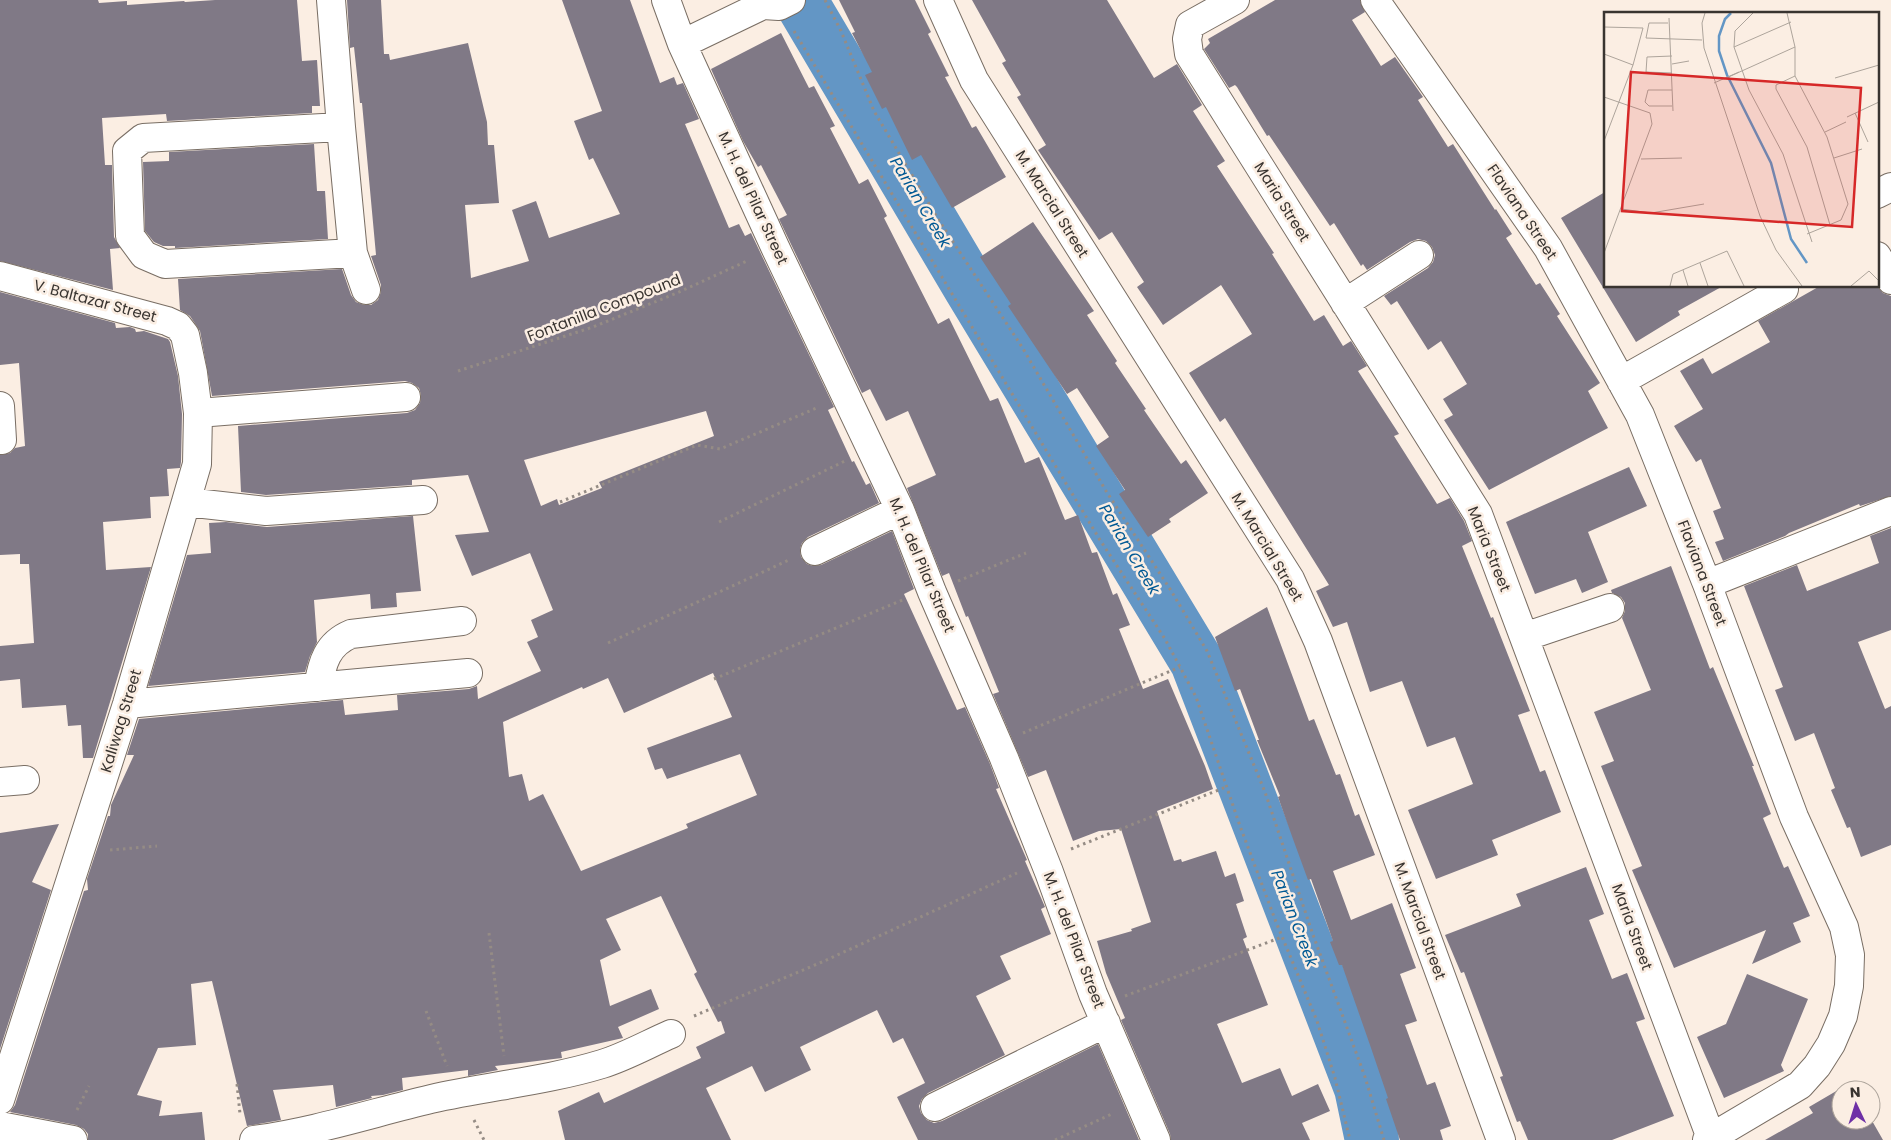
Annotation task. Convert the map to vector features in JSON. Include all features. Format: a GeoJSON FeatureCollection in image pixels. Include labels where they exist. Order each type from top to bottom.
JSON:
{"type":"FeatureCollection","features":[{"type":"Feature","properties":{"kind":"street"},"geometry":{"type":"LineString","coordinates":[[331,0],[341,127],[354,253],[366,290]]}},
{"type":"Feature","properties":{"kind":"street","name":"M. H. del Pilar Street"},"geometry":{"type":"LineString","coordinates":[[666,0],[682,44],[900,510],[932,592],[1044,860],[1102,1015],[1156,1140]]}},
{"type":"Feature","properties":{"kind":"street","name":"M. Marcial Street"},"geometry":{"type":"LineString","coordinates":[[938,0],[974,80],[1290,579],[1318,641],[1501,1140]]}},
{"type":"Feature","properties":{"kind":"street","name":"Maria Street"},"geometry":{"type":"LineString","coordinates":[[1235,0],[1190,25],[1187,40],[1189,54],[1478,514],[1709,1139]]}},
{"type":"Feature","properties":{"kind":"street","name":"Flaviana Street"},"geometry":{"type":"LineString","coordinates":[[1375,0],[1548,248],[1640,415],[1707,584],[1794,817],[1844,927],[1850,955],[1849,986],[1843,1016],[1831,1044],[1817,1066],[1800,1085],[1709,1139]]}},
{"type":"Feature","properties":{"kind":"street"},"geometry":{"type":"LineString","coordinates":[[682,44],[776,3]]}},
{"type":"Feature","properties":{"kind":"street"},"geometry":{"type":"LineString","coordinates":[[341,127],[143,138],[127,151],[130,236],[144,255],[165,264],[354,253]]}},
{"type":"Feature","properties":{"kind":"street"},"geometry":{"type":"LineString","coordinates":[[1878,193],[1891,186]]}},
{"type":"Feature","properties":{"kind":"street"},"geometry":{"type":"LineString","coordinates":[[1345,303],[1419,255]]}},
{"type":"Feature","properties":{"kind":"street"},"geometry":{"type":"LineString","coordinates":[[1878,258],[1891,280]]}},
{"type":"Feature","properties":{"kind":"street","name":"V. Baltazar Street"},"geometry":{"type":"LineString","coordinates":[[0,276],[167,321],[178,326],[185,335]]}},
{"type":"Feature","properties":{"kind":"street"},"geometry":{"type":"LineString","coordinates":[[1621,381],[1784,289]]}},
{"type":"Feature","properties":{"kind":"street","name":"Kaliwag Street"},"geometry":{"type":"LineString","coordinates":[[0,1100],[127,704],[197,464],[198,412],[193,373],[185,335]]}},
{"type":"Feature","properties":{"kind":"street"},"geometry":{"type":"LineString","coordinates":[[198,412],[406,398]]}},
{"type":"Feature","properties":{"kind":"street"},"geometry":{"type":"LineString","coordinates":[[0,406],[2,440]]}},
{"type":"Feature","properties":{"kind":"street"},"geometry":{"type":"LineString","coordinates":[[186,502],[266,511],[423,500]]}},
{"type":"Feature","properties":{"kind":"street"},"geometry":{"type":"LineString","coordinates":[[815,551],[900,510]]}},
{"type":"Feature","properties":{"kind":"street"},"geometry":{"type":"LineString","coordinates":[[1707,584],[1891,511]]}},
{"type":"Feature","properties":{"kind":"street"},"geometry":{"type":"LineString","coordinates":[[1524,637],[1610,608]]}},
{"type":"Feature","properties":{"kind":"street"},"geometry":{"type":"LineString","coordinates":[[318,687],[326,654],[342,637],[351,634],[462,622]]}},
{"type":"Feature","properties":{"kind":"street"},"geometry":{"type":"LineString","coordinates":[[127,704],[468,673]]}},
{"type":"Feature","properties":{"kind":"street"},"geometry":{"type":"LineString","coordinates":[[935,1107],[1102,1015]]}},
{"type":"Feature","properties":{"kind":"street"},"geometry":{"type":"LineString","coordinates":[[247,1131],[286,1136],[461,1092],[507,1086],[603,1064],[671,1034]]}},
{"type":"Feature","properties":{"kind":"street"},"geometry":{"type":"LineString","coordinates":[[0,1126],[73,1140]]}},
{"type":"Feature","properties":{"kind":"path"},"geometry":{"type":"LineString","coordinates":[[825,0],[841,31],[874,111],[938,219],[1022,347],[1106,490],[1207,651],[1265,792],[1312,932],[1365,1077],[1384,1140]]}},
{"type":"Feature","properties":{"kind":"path"},"geometry":{"type":"LineString","coordinates":[[776,3],[1090,524],[1165,639],[1196,697],[1226,786],[1282,937],[1318,1021],[1335,1078],[1350,1140]]}},
{"type":"Feature","properties":{"kind":"path","name":"Fontanilla Compound"},"geometry":{"type":"LineString","coordinates":[[458,371],[593,327],[677,293],[755,257]]}},
{"type":"Feature","properties":{"kind":"path"},"geometry":{"type":"LineString","coordinates":[[560,502],[697,445],[720,449],[845,395]]}},
{"type":"Feature","properties":{"kind":"path"},"geometry":{"type":"LineString","coordinates":[[719,522],[871,448]]}},
{"type":"Feature","properties":{"kind":"path"},"geometry":{"type":"LineString","coordinates":[[608,643],[798,556],[815,551]]}},
{"type":"Feature","properties":{"kind":"path"},"geometry":{"type":"LineString","coordinates":[[714,679],[909,598],[932,592],[1026,552]]}},
{"type":"Feature","properties":{"kind":"path"},"geometry":{"type":"LineString","coordinates":[[997,744],[1180,667]]}},
{"type":"Feature","properties":{"kind":"path"},"geometry":{"type":"LineString","coordinates":[[671,1034],[682,1022],[822,962],[1044,860],[1226,786]]}},
{"type":"Feature","properties":{"kind":"path"},"geometry":{"type":"LineString","coordinates":[[103,851],[157,846]]}},
{"type":"Feature","properties":{"kind":"path"},"geometry":{"type":"LineString","coordinates":[[489,933],[507,1086]]}},
{"type":"Feature","properties":{"kind":"path"},"geometry":{"type":"LineString","coordinates":[[1102,1015],[1282,937]]}},
{"type":"Feature","properties":{"kind":"path"},"geometry":{"type":"LineString","coordinates":[[426,1011],[452,1078],[461,1092]]}},
{"type":"Feature","properties":{"kind":"path"},"geometry":{"type":"LineString","coordinates":[[237,1084],[247,1131]]}},
{"type":"Feature","properties":{"kind":"path"},"geometry":{"type":"LineString","coordinates":[[1056,1140],[1118,1111]]}},
{"type":"Feature","properties":{"kind":"building"},"geometry":{"type":"Polygon","coordinates":[[[0,0],[98,0],[99,3],[127,1],[127,5],[215,0],[297,0],[302,61],[317,60],[320,106],[312,106],[312,113],[167,121],[166,114],[102,118],[105,165],[112,165],[114,237],[120,248],[110,249],[113,290],[0,261],[0,0]]]}},
{"type":"Feature","properties":{"kind":"building"},"geometry":{"type":"Polygon","coordinates":[[[347,0],[381,0],[384,54],[389,54],[390,60],[468,43],[487,122],[488,145],[494,145],[499,203],[465,205],[471,278],[529,261],[512,210],[536,201],[549,238],[620,214],[593,158],[589,160],[574,121],[602,111],[562,0],[630,0],[660,83],[674,77],[677,85],[683,83],[699,119],[685,124],[729,228],[739,224],[745,236],[751,233],[834,407],[828,410],[852,462],[854,461],[866,485],[870,483],[879,503],[808,537],[802,543],[800,549],[801,557],[807,564],[813,566],[821,565],[892,531],[914,589],[904,594],[957,710],[965,707],[990,764],[999,788],[996,789],[1045,907],[1041,909],[1051,934],[1000,956],[1011,979],[976,996],[1005,1055],[928,1093],[922,1099],[919,1106],[921,1113],[927,1120],[934,1123],[942,1121],[1098,1044],[1139,1140],[918,1140],[897,1097],[925,1083],[903,1038],[893,1043],[877,1010],[800,1047],[811,1070],[765,1092],[752,1066],[706,1088],[731,1140],[565,1140],[558,1111],[599,1092],[604,1103],[701,1058],[696,1047],[725,1033],[721,1021],[718,1022],[694,974],[697,972],[661,896],[606,919],[621,950],[600,960],[610,1006],[651,989],[659,1009],[618,1027],[623,1038],[561,1052],[562,1058],[495,1066],[498,1070],[468,1076],[468,1070],[402,1078],[403,1090],[371,1096],[372,1098],[336,1107],[333,1085],[273,1090],[281,1120],[247,1126],[212,981],[191,984],[196,1045],[158,1048],[137,1095],[162,1101],[159,1116],[202,1112],[205,1140],[88,1140],[88,1134],[84,1129],[76,1125],[10,1112],[15,1105],[84,891],[88,890],[87,879],[108,816],[110,816],[111,805],[134,755],[127,755],[139,719],[343,700],[345,715],[398,710],[397,695],[469,689],[477,686],[478,699],[541,671],[527,642],[538,637],[531,620],[553,610],[530,553],[472,576],[455,535],[489,532],[468,475],[412,480],[412,485],[266,495],[241,492],[238,426],[407,413],[415,410],[420,403],[421,395],[419,388],[405,381],[212,396],[200,331],[190,316],[180,310],[178,279],[342,269],[351,295],[356,302],[371,305],[378,300],[381,285],[371,256],[376,255],[362,103],[360,103],[354,47],[350,48],[347,0]],[[706,411],[524,460],[541,506],[557,499],[559,505],[602,488],[599,482],[714,436],[706,411]],[[713,673],[624,713],[608,678],[583,689],[582,687],[503,722],[509,777],[522,774],[529,801],[543,794],[581,871],[688,828],[686,824],[757,795],[740,754],[667,779],[662,768],[655,770],[647,748],[732,717],[713,673]]]}},
{"type":"Feature","properties":{"kind":"building"},"geometry":{"type":"Polygon","coordinates":[[[839,0],[915,0],[931,32],[928,34],[949,76],[945,77],[972,128],[976,126],[1006,177],[952,208],[921,155],[912,160],[886,107],[882,109],[865,75],[872,72],[852,33],[855,32],[839,0]]]}},
{"type":"Feature","properties":{"kind":"building"},"geometry":{"type":"Polygon","coordinates":[[[972,0],[1107,0],[1154,78],[1177,64],[1202,105],[1193,111],[1225,161],[1217,166],[1274,253],[1272,254],[1314,321],[1324,315],[1343,346],[1351,341],[1367,366],[1358,371],[1399,434],[1394,436],[1437,504],[1450,498],[1464,521],[1472,541],[1462,546],[1491,618],[1493,617],[1530,711],[1518,715],[1540,772],[1545,770],[1561,812],[1492,840],[1498,855],[1436,879],[1408,810],[1473,784],[1455,737],[1427,747],[1402,681],[1370,692],[1347,622],[1333,627],[1316,591],[1329,585],[1225,418],[1220,422],[1189,373],[1252,334],[1221,285],[1163,325],[1137,287],[1144,282],[1112,232],[1099,240],[1038,150],[1046,145],[1017,97],[1021,95],[1002,63],[1006,61],[972,0]]]}},
{"type":"Feature","properties":{"kind":"building"},"geometry":{"type":"Polygon","coordinates":[[[1275,0],[1360,0],[1365,12],[1352,20],[1381,66],[1395,57],[1423,97],[1418,100],[1448,147],[1453,144],[1512,234],[1506,238],[1536,285],[1540,283],[1560,314],[1557,316],[1600,383],[1588,391],[1608,428],[1489,490],[1444,420],[1453,415],[1443,399],[1467,384],[1441,341],[1428,350],[1397,301],[1391,305],[1384,296],[1428,268],[1433,262],[1435,255],[1432,247],[1426,241],[1418,239],[1410,242],[1367,270],[1363,264],[1361,266],[1334,223],[1330,226],[1269,135],[1267,136],[1237,87],[1235,85],[1229,88],[1204,49],[1210,43],[1208,39],[1275,0]]]}},
{"type":"Feature","properties":{"kind":"building"},"geometry":{"type":"Polygon","coordinates":[[[781,33],[809,88],[814,86],[835,126],[830,128],[859,184],[868,179],[887,216],[884,218],[938,324],[949,318],[990,401],[998,398],[1025,463],[1039,457],[1065,520],[1078,515],[1092,553],[1097,552],[1113,595],[1117,593],[1130,625],[1119,629],[1143,689],[1168,679],[1213,789],[1157,811],[1174,861],[1181,859],[1182,862],[1216,851],[1225,877],[1235,873],[1244,901],[1236,904],[1247,937],[1243,939],[1268,1005],[1217,1024],[1242,1083],[1280,1068],[1292,1096],[1318,1084],[1330,1111],[1302,1123],[1310,1140],[1171,1140],[1121,1020],[1125,1018],[1106,973],[1097,941],[1132,931],[1131,929],[1151,922],[1121,829],[1099,831],[1073,841],[1046,770],[1028,777],[993,694],[999,692],[968,616],[966,617],[949,573],[942,576],[907,488],[936,475],[908,411],[886,421],[870,389],[862,393],[779,219],[787,215],[761,165],[758,167],[743,141],[711,69],[781,33]]]}},
{"type":"Feature","properties":{"kind":"building"},"geometry":{"type":"Polygon","coordinates":[[[314,144],[317,191],[325,191],[328,239],[175,248],[175,246],[163,246],[154,242],[145,231],[143,162],[169,161],[169,152],[314,144]]]}},
{"type":"Feature","properties":{"kind":"building"},"geometry":{"type":"Polygon","coordinates":[[[1604,193],[1604,288],[1719,288],[1678,311],[1680,315],[1636,342],[1561,218],[1604,193]]]}},
{"type":"Feature","properties":{"kind":"building"},"geometry":{"type":"Polygon","coordinates":[[[1033,222],[1094,311],[1087,315],[1117,361],[1115,363],[1146,409],[1144,410],[1181,464],[1186,460],[1208,493],[1169,519],[1171,522],[1148,537],[1119,494],[1125,490],[1096,446],[1109,437],[1077,388],[1067,394],[1008,306],[1011,304],[980,257],[1033,222]]]}},
{"type":"Feature","properties":{"kind":"building"},"geometry":{"type":"Polygon","coordinates":[[[1878,287],[1883,293],[1891,296],[1891,496],[1860,506],[1859,504],[1723,561],[1715,542],[1724,539],[1713,511],[1721,508],[1701,459],[1696,462],[1674,426],[1703,409],[1680,371],[1703,358],[1712,374],[1770,342],[1758,321],[1816,288],[1878,287]]]}},
{"type":"Feature","properties":{"kind":"building"},"geometry":{"type":"Polygon","coordinates":[[[0,292],[115,323],[116,328],[130,327],[135,329],[136,332],[144,331],[168,339],[178,376],[182,414],[181,462],[180,468],[167,469],[169,496],[150,497],[151,518],[103,522],[106,570],[151,567],[93,758],[83,758],[81,725],[68,726],[66,705],[22,708],[20,679],[0,681],[0,646],[34,643],[29,564],[20,564],[20,554],[0,555],[0,455],[10,453],[15,448],[25,446],[19,363],[0,365],[0,292]]]}},
{"type":"Feature","properties":{"kind":"building"},"geometry":{"type":"Polygon","coordinates":[[[1629,467],[1647,506],[1588,532],[1608,582],[1582,593],[1576,579],[1535,594],[1506,522],[1629,467]]]}},
{"type":"Feature","properties":{"kind":"building"},"geometry":{"type":"Polygon","coordinates":[[[413,516],[421,591],[396,593],[397,607],[371,609],[370,594],[314,600],[317,642],[305,672],[148,686],[187,555],[211,553],[209,523],[226,522],[267,527],[413,516]]]}},
{"type":"Feature","properties":{"kind":"building"},"geometry":{"type":"Polygon","coordinates":[[[1891,528],[1891,630],[1858,642],[1885,709],[1891,706],[1891,845],[1861,857],[1850,827],[1847,828],[1831,790],[1835,788],[1814,733],[1795,741],[1775,690],[1783,687],[1744,586],[1797,565],[1807,591],[1879,563],[1870,536],[1891,528]]]}},
{"type":"Feature","properties":{"kind":"building"},"geometry":{"type":"Polygon","coordinates":[[[1671,566],[1710,669],[1713,667],[1754,766],[1752,766],[1771,814],[1763,818],[1784,868],[1788,866],[1810,916],[1793,923],[1801,942],[1752,964],[1766,930],[1674,968],[1632,870],[1642,866],[1601,766],[1614,761],[1594,712],[1651,690],[1622,618],[1625,611],[1625,603],[1621,597],[1612,593],[1611,590],[1671,566]]]}},
{"type":"Feature","properties":{"kind":"building"},"geometry":{"type":"Polygon","coordinates":[[[1267,607],[1309,721],[1314,719],[1336,775],[1340,774],[1355,816],[1359,814],[1375,855],[1333,871],[1351,920],[1392,903],[1416,968],[1400,974],[1417,1021],[1405,1025],[1427,1085],[1435,1082],[1451,1126],[1440,1130],[1443,1140],[1400,1140],[1386,1099],[1388,1098],[1342,965],[1339,965],[1330,942],[1333,941],[1311,879],[1308,880],[1278,797],[1280,796],[1257,740],[1259,740],[1240,689],[1235,691],[1215,637],[1267,607]]]}},
{"type":"Feature","properties":{"kind":"building"},"geometry":{"type":"Polygon","coordinates":[[[59,824],[32,882],[51,890],[0,1049],[0,833],[59,824]]]}},
{"type":"Feature","properties":{"kind":"building"},"geometry":{"type":"Polygon","coordinates":[[[1586,867],[1604,914],[1589,920],[1612,979],[1627,973],[1645,1019],[1636,1022],[1674,1116],[1612,1140],[1528,1140],[1520,1121],[1517,1122],[1500,1077],[1503,1076],[1464,972],[1461,973],[1445,935],[1521,906],[1516,894],[1586,867]]]}},
{"type":"Feature","properties":{"kind":"building"},"geometry":{"type":"Polygon","coordinates":[[[1747,974],[1808,999],[1781,1065],[1784,1071],[1724,1098],[1697,1037],[1726,1024],[1747,974]]]}},
{"type":"Feature","properties":{"kind":"building"},"geometry":{"type":"Polygon","coordinates":[[[1831,1094],[1831,1130],[1877,1130],[1883,1140],[1765,1140],[1813,1113],[1809,1107],[1831,1094]]]}},
{"type":"Feature","properties":{"kind":"waterway","name":"Parian Creek"},"geometry":{"type":"LineString","coordinates":[[800,0],[970,287],[1197,662],[1361,1088],[1372,1140]]}}]}
